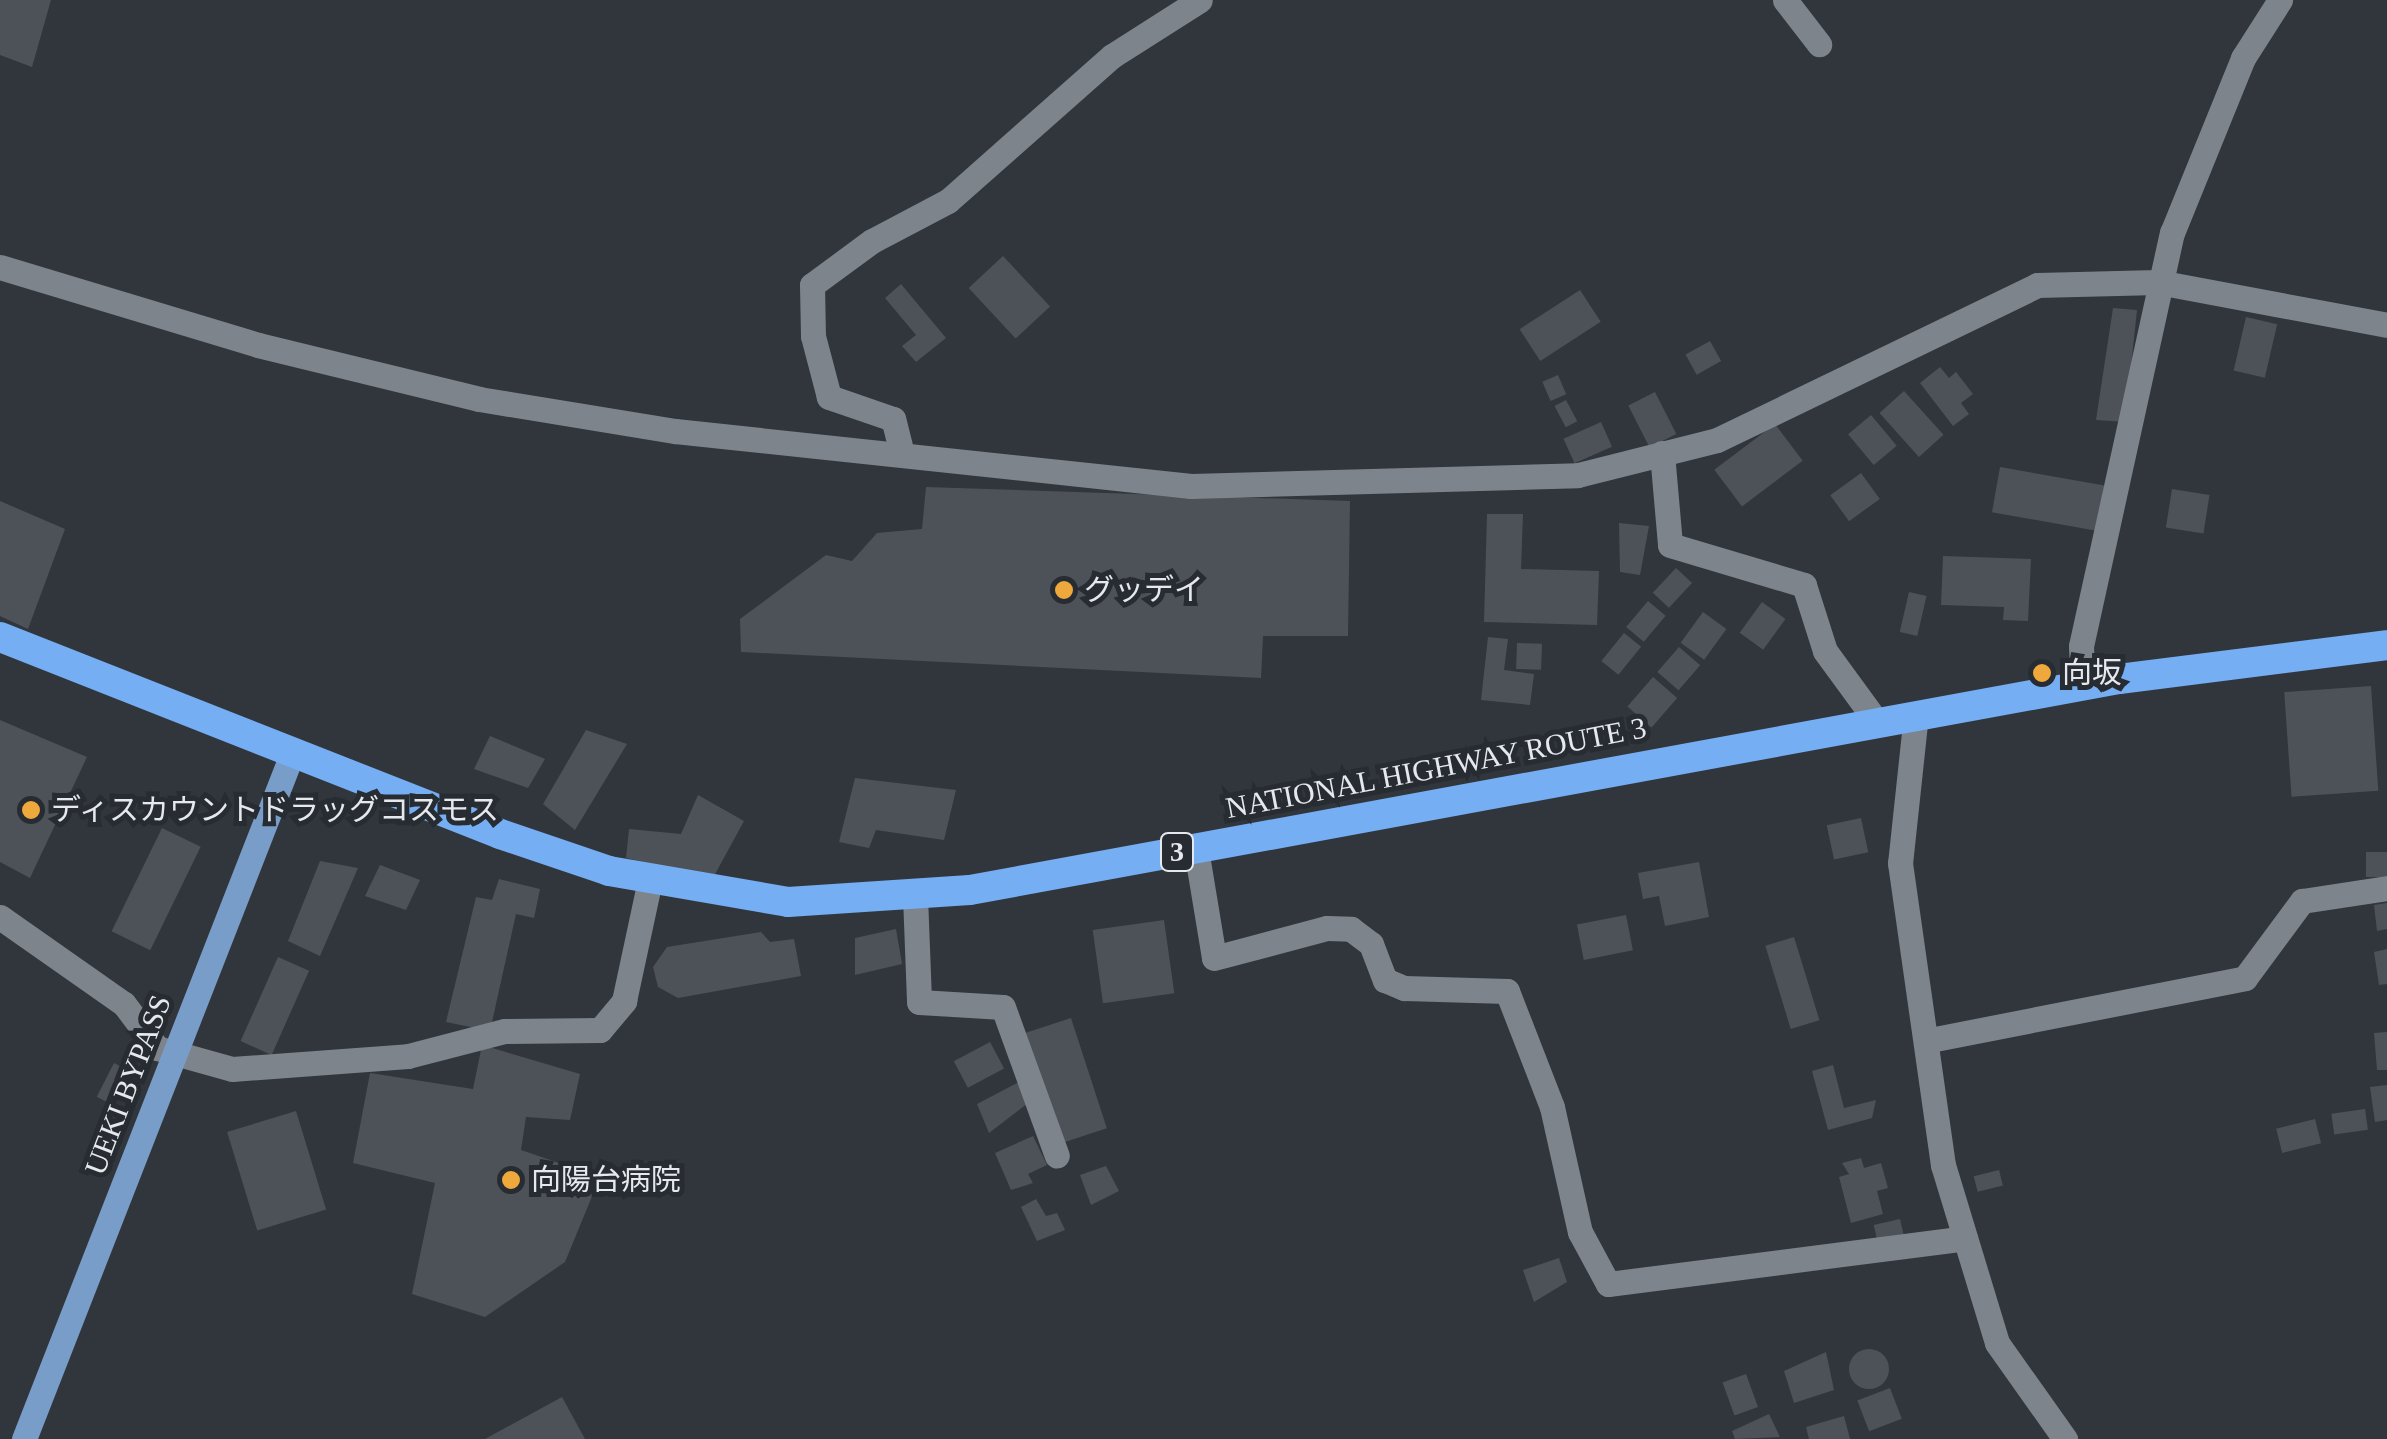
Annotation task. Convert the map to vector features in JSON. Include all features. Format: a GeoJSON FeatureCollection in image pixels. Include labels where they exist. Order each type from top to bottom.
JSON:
{"type":"FeatureCollection","features":[{"type":"Feature","properties":{"kind":"highway","name":"NATIONAL HIGHWAY ROUTE 3"},"geometry":{"type":"LineString","coordinates":[[0,637],[500,834],[650,880],[788,902],[915,896],[1196,849],[1916,714],[2083,686],[2387,645]]}},
{"type":"Feature","properties":{"kind":"main road","name":"UEKI BYPASS"},"geometry":{"type":"LineString","coordinates":[[24,1439],[292,754]]}},
{"type":"Feature","properties":{"kind":"street"},"geometry":{"type":"LineString","coordinates":[[902,454],[893,419],[829,396],[813,336],[812,285],[872,241],[948,201],[1112,56],[1200,0]]}},
{"type":"Feature","properties":{"kind":"street"},"geometry":{"type":"LineString","coordinates":[[1785,0],[1819,44]]}},
{"type":"Feature","properties":{"kind":"street"},"geometry":{"type":"LineString","coordinates":[[2083,686],[2082,646],[2158,282],[2243,58],[2280,0]]}},
{"type":"Feature","properties":{"kind":"street"},"geometry":{"type":"LineString","coordinates":[[0,267],[258,345],[479,400],[1191,486],[1578,475],[1716,440],[2037,285],[2158,282],[2387,325]]}},
{"type":"Feature","properties":{"kind":"street"},"geometry":{"type":"LineString","coordinates":[[1662,454],[1670,545],[1804,585],[1825,652],[1877,722]]}},
{"type":"Feature","properties":{"kind":"street"},"geometry":{"type":"LineString","coordinates":[[1916,714],[1900,862],[1930,1040],[1944,1166],[1998,1343],[2065,1439]]}},
{"type":"Feature","properties":{"kind":"street"},"geometry":{"type":"LineString","coordinates":[[1196,849],[1214,958],[1327,928],[1352,930],[1370,944],[1385,980],[1404,988],[1507,991],[1552,1107],[1580,1232],[1608,1284],[1965,1238]]}},
{"type":"Feature","properties":{"kind":"street"},"geometry":{"type":"LineString","coordinates":[[0,917],[112,994],[157,1048],[232,1070],[408,1056],[521,1030],[586,1036],[616,1018],[624,1000],[650,880]]}},
{"type":"Feature","properties":{"kind":"street"},"geometry":{"type":"LineString","coordinates":[[1930,1040],[2246,978],[2302,902],[2387,888]]}},
{"type":"Feature","properties":{"kind":"street"},"geometry":{"type":"LineString","coordinates":[[915,896],[919,1002],[1003,1007],[1057,1156]]}},
{"type":"Feature","properties":{"kind":"building"},"geometry":{"type":"Polygon","coordinates":[[[0,0],[51,0],[32,67],[0,55],[0,0]]]}},
{"type":"Feature","properties":{"kind":"building"},"geometry":{"type":"Polygon","coordinates":[[[1003,256],[1050,306],[1016,339],[969,288],[1003,256]]]}},
{"type":"Feature","properties":{"kind":"building"},"geometry":{"type":"Polygon","coordinates":[[[901,284],[946,338],[916,362],[902,346],[916,335],[885,298],[901,284]]]}},
{"type":"Feature","properties":{"kind":"building"},"geometry":{"type":"Polygon","coordinates":[[[1580,290],[1601,322],[1540,361],[1520,329],[1580,290]]]}},
{"type":"Feature","properties":{"kind":"building"},"geometry":{"type":"Polygon","coordinates":[[[2113,308],[2137,310],[2125,422],[2096,420],[2113,308]]]}},
{"type":"Feature","properties":{"kind":"building"},"geometry":{"type":"Polygon","coordinates":[[[2246,317],[2277,324],[2265,378],[2234,371],[2246,317]]]}},
{"type":"Feature","properties":{"kind":"building"},"geometry":{"type":"Polygon","coordinates":[[[1710,341],[1721,361],[1697,375],[1686,355],[1710,341]]]}},
{"type":"Feature","properties":{"kind":"building"},"geometry":{"type":"Polygon","coordinates":[[[1940,367],[1949,378],[1956,372],[1973,394],[1961,403],[1969,414],[1953,426],[1920,383],[1940,367]]]}},
{"type":"Feature","properties":{"kind":"building"},"geometry":{"type":"Polygon","coordinates":[[[1558,375],[1566,394],[1551,401],[1542,382],[1558,375]]]}},
{"type":"Feature","properties":{"kind":"building"},"geometry":{"type":"Polygon","coordinates":[[[1904,391],[1943,435],[1919,457],[1879,413],[1904,391]]]}},
{"type":"Feature","properties":{"kind":"building"},"geometry":{"type":"Polygon","coordinates":[[[1655,392],[1676,434],[1650,447],[1628,406],[1655,392]]]}},
{"type":"Feature","properties":{"kind":"building"},"geometry":{"type":"Polygon","coordinates":[[[1566,400],[1577,421],[1566,427],[1555,406],[1566,400]]]}},
{"type":"Feature","properties":{"kind":"building"},"geometry":{"type":"Polygon","coordinates":[[[1871,415],[1897,446],[1874,465],[1848,434],[1871,415]]]}},
{"type":"Feature","properties":{"kind":"building"},"geometry":{"type":"Polygon","coordinates":[[[1601,422],[1612,447],[1575,463],[1564,439],[1601,422]]]}},
{"type":"Feature","properties":{"kind":"building"},"geometry":{"type":"Polygon","coordinates":[[[1775,424],[1803,461],[1742,506],[1714,470],[1775,424]]]}},
{"type":"Feature","properties":{"kind":"building"},"geometry":{"type":"Polygon","coordinates":[[[2000,467],[2104,485],[2096,531],[1992,512],[2000,467]]]}},
{"type":"Feature","properties":{"kind":"building"},"geometry":{"type":"Polygon","coordinates":[[[1861,473],[1880,499],[1849,521],[1830,495],[1861,473]]]}},
{"type":"Feature","properties":{"kind":"building","name":"グッデイ"},"geometry":{"type":"Polygon","coordinates":[[[926,487],[1350,501],[1348,636],[1263,636],[1261,678],[741,652],[740,619],[826,555],[852,561],[877,533],[922,529],[926,487]]]}},
{"type":"Feature","properties":{"kind":"building"},"geometry":{"type":"Polygon","coordinates":[[[2172,489],[2210,495],[2203,533],[2166,528],[2172,489]]]}},
{"type":"Feature","properties":{"kind":"building"},"geometry":{"type":"Polygon","coordinates":[[[0,501],[65,529],[28,629],[0,616],[0,501]]]}},
{"type":"Feature","properties":{"kind":"building"},"geometry":{"type":"Polygon","coordinates":[[[1487,514],[1523,514],[1521,569],[1599,571],[1597,625],[1484,622],[1487,514]]]}},
{"type":"Feature","properties":{"kind":"building"},"geometry":{"type":"Polygon","coordinates":[[[1619,523],[1649,526],[1640,575],[1620,572],[1619,523]]]}},
{"type":"Feature","properties":{"kind":"building"},"geometry":{"type":"Polygon","coordinates":[[[1943,556],[2031,559],[2028,621],[2003,620],[2004,607],[1941,605],[1943,556]]]}},
{"type":"Feature","properties":{"kind":"building"},"geometry":{"type":"Polygon","coordinates":[[[1676,568],[1692,583],[1669,608],[1653,593],[1676,568]]]}},
{"type":"Feature","properties":{"kind":"building"},"geometry":{"type":"Polygon","coordinates":[[[1909,592],[1927,596],[1917,636],[1900,632],[1909,592]]]}},
{"type":"Feature","properties":{"kind":"building"},"geometry":{"type":"Polygon","coordinates":[[[1648,601],[1666,616],[1644,642],[1626,627],[1648,601]]]}},
{"type":"Feature","properties":{"kind":"building"},"geometry":{"type":"Polygon","coordinates":[[[1762,602],[1785,619],[1763,650],[1740,633],[1762,602]]]}},
{"type":"Feature","properties":{"kind":"building"},"geometry":{"type":"Polygon","coordinates":[[[1703,612],[1726,629],[1704,660],[1681,643],[1703,612]]]}},
{"type":"Feature","properties":{"kind":"building"},"geometry":{"type":"Polygon","coordinates":[[[1624,633],[1641,647],[1618,675],[1601,661],[1624,633]]]}},
{"type":"Feature","properties":{"kind":"building"},"geometry":{"type":"Polygon","coordinates":[[[1488,637],[1508,639],[1504,670],[1534,674],[1530,705],[1481,700],[1488,637]]]}},
{"type":"Feature","properties":{"kind":"building"},"geometry":{"type":"Polygon","coordinates":[[[1517,643],[1542,644],[1541,670],[1516,669],[1517,643]]]}},
{"type":"Feature","properties":{"kind":"building"},"geometry":{"type":"Polygon","coordinates":[[[1679,647],[1700,665],[1678,690],[1657,672],[1679,647]]]}},
{"type":"Feature","properties":{"kind":"building"},"geometry":{"type":"Polygon","coordinates":[[[1653,677],[1677,698],[1652,727],[1627,706],[1653,677]]]}},
{"type":"Feature","properties":{"kind":"building"},"geometry":{"type":"Polygon","coordinates":[[[2371,686],[2378,791],[2292,797],[2284,692],[2371,686]]]}},
{"type":"Feature","properties":{"kind":"building","name":"ディスカウントドラッグコスモス"},"geometry":{"type":"Polygon","coordinates":[[[0,720],[87,757],[30,878],[0,862],[0,720]]]}},
{"type":"Feature","properties":{"kind":"building"},"geometry":{"type":"Polygon","coordinates":[[[586,730],[627,744],[575,830],[543,804],[586,730]]]}},
{"type":"Feature","properties":{"kind":"building"},"geometry":{"type":"Polygon","coordinates":[[[490,736],[545,759],[528,788],[474,769],[490,736]]]}},
{"type":"Feature","properties":{"kind":"building"},"geometry":{"type":"Polygon","coordinates":[[[855,778],[956,790],[944,840],[876,830],[869,848],[839,842],[855,778]]]}},
{"type":"Feature","properties":{"kind":"building"},"geometry":{"type":"Polygon","coordinates":[[[698,795],[744,821],[713,878],[626,858],[629,829],[681,834],[698,795]]]}},
{"type":"Feature","properties":{"kind":"building"},"geometry":{"type":"Polygon","coordinates":[[[1861,818],[1868,852],[1834,860],[1827,825],[1861,818]]]}},
{"type":"Feature","properties":{"kind":"building"},"geometry":{"type":"Polygon","coordinates":[[[162,828],[201,847],[150,950],[112,931],[162,828]]]}},
{"type":"Feature","properties":{"kind":"building"},"geometry":{"type":"Polygon","coordinates":[[[2366,852],[2387,852],[2387,877],[2366,877],[2366,852]]]}},
{"type":"Feature","properties":{"kind":"building"},"geometry":{"type":"Polygon","coordinates":[[[320,861],[358,868],[320,956],[288,941],[320,861]]]}},
{"type":"Feature","properties":{"kind":"building"},"geometry":{"type":"Polygon","coordinates":[[[1699,862],[1709,917],[1665,926],[1659,896],[1643,899],[1638,873],[1699,862]]]}},
{"type":"Feature","properties":{"kind":"building"},"geometry":{"type":"Polygon","coordinates":[[[380,865],[420,880],[406,910],[365,896],[380,865]]]}},
{"type":"Feature","properties":{"kind":"building"},"geometry":{"type":"Polygon","coordinates":[[[499,879],[540,889],[534,918],[516,914],[490,1031],[446,1022],[476,897],[492,900],[499,879]]]}},
{"type":"Feature","properties":{"kind":"building"},"geometry":{"type":"Polygon","coordinates":[[[2387,903],[2387,929],[2377,931],[2374,905],[2387,903]]]}},
{"type":"Feature","properties":{"kind":"building"},"geometry":{"type":"Polygon","coordinates":[[[1626,915],[1633,950],[1584,960],[1577,925],[1626,915]]]}},
{"type":"Feature","properties":{"kind":"building"},"geometry":{"type":"Polygon","coordinates":[[[1164,920],[1174,993],[1103,1003],[1093,930],[1164,920]]]}},
{"type":"Feature","properties":{"kind":"building"},"geometry":{"type":"Polygon","coordinates":[[[896,929],[902,964],[855,975],[855,938],[896,929]]]}},
{"type":"Feature","properties":{"kind":"building"},"geometry":{"type":"Polygon","coordinates":[[[761,932],[770,942],[794,939],[801,976],[678,998],[658,987],[653,967],[667,947],[761,932]]]}},
{"type":"Feature","properties":{"kind":"building"},"geometry":{"type":"Polygon","coordinates":[[[1794,937],[1819,1020],[1791,1029],[1765,946],[1794,937]]]}},
{"type":"Feature","properties":{"kind":"building"},"geometry":{"type":"Polygon","coordinates":[[[2387,949],[2387,984],[2379,985],[2374,952],[2387,949]]]}},
{"type":"Feature","properties":{"kind":"building"},"geometry":{"type":"Polygon","coordinates":[[[278,957],[309,971],[272,1055],[241,1041],[278,957]]]}},
{"type":"Feature","properties":{"kind":"building"},"geometry":{"type":"Polygon","coordinates":[[[1071,1018],[1107,1128],[1060,1143],[1024,1033],[1071,1018]]]}},
{"type":"Feature","properties":{"kind":"building"},"geometry":{"type":"Polygon","coordinates":[[[2387,1032],[2387,1070],[2377,1070],[2374,1033],[2387,1032]]]}},
{"type":"Feature","properties":{"kind":"building"},"geometry":{"type":"Polygon","coordinates":[[[990,1042],[1004,1068],[968,1088],[954,1061],[990,1042]]]}},
{"type":"Feature","properties":{"kind":"building","name":"向陽台病院"},"geometry":{"type":"Polygon","coordinates":[[[482,1045],[580,1074],[570,1120],[526,1117],[521,1150],[600,1177],[565,1262],[485,1317],[412,1294],[435,1183],[353,1163],[370,1073],[473,1089],[482,1045]]]}},
{"type":"Feature","properties":{"kind":"building"},"geometry":{"type":"Polygon","coordinates":[[[114,1063],[128,1070],[111,1104],[97,1097],[114,1063]]]}},
{"type":"Feature","properties":{"kind":"building"},"geometry":{"type":"Polygon","coordinates":[[[1833,1065],[1844,1108],[1876,1100],[1872,1118],[1828,1130],[1812,1071],[1833,1065]]]}},
{"type":"Feature","properties":{"kind":"building"},"geometry":{"type":"Polygon","coordinates":[[[1021,1081],[1032,1100],[989,1133],[977,1104],[1021,1081]]]}},
{"type":"Feature","properties":{"kind":"building"},"geometry":{"type":"Polygon","coordinates":[[[2387,1085],[2387,1120],[2375,1122],[2370,1087],[2387,1085]]]}},
{"type":"Feature","properties":{"kind":"building"},"geometry":{"type":"Polygon","coordinates":[[[2365,1109],[2368,1130],[2334,1135],[2331,1114],[2365,1109]]]}},
{"type":"Feature","properties":{"kind":"building"},"geometry":{"type":"Polygon","coordinates":[[[296,1111],[326,1209],[257,1231],[227,1132],[296,1111]]]}},
{"type":"Feature","properties":{"kind":"building"},"geometry":{"type":"Polygon","coordinates":[[[2315,1119],[2321,1143],[2282,1153],[2276,1129],[2315,1119]]]}},
{"type":"Feature","properties":{"kind":"building"},"geometry":{"type":"Polygon","coordinates":[[[1033,1136],[1047,1165],[1028,1174],[1033,1183],[1011,1190],[995,1153],[1033,1136]]]}},
{"type":"Feature","properties":{"kind":"building"},"geometry":{"type":"Polygon","coordinates":[[[1861,1158],[1864,1168],[1881,1163],[1888,1188],[1877,1191],[1883,1214],[1851,1223],[1839,1177],[1849,1174],[1842,1163],[1861,1158]]]}},
{"type":"Feature","properties":{"kind":"building"},"geometry":{"type":"Polygon","coordinates":[[[1106,1166],[1119,1191],[1091,1205],[1080,1175],[1106,1166]]]}},
{"type":"Feature","properties":{"kind":"building"},"geometry":{"type":"Polygon","coordinates":[[[1999,1170],[2003,1186],[1978,1192],[1974,1176],[1999,1170]]]}},
{"type":"Feature","properties":{"kind":"building"},"geometry":{"type":"Polygon","coordinates":[[[1036,1199],[1046,1216],[1057,1213],[1065,1230],[1037,1241],[1021,1207],[1036,1199]]]}},
{"type":"Feature","properties":{"kind":"building"},"geometry":{"type":"Polygon","coordinates":[[[1900,1219],[1906,1244],[1880,1250],[1874,1225],[1900,1219]]]}},
{"type":"Feature","properties":{"kind":"building"},"geometry":{"type":"Polygon","coordinates":[[[1559,1258],[1567,1282],[1534,1302],[1523,1270],[1559,1258]]]}},
{"type":"Feature","properties":{"kind":"building"},"geometry":{"type":"Polygon","coordinates":[[[1869,1349],[1883,1355],[1889,1369],[1883,1383],[1869,1389],[1855,1383],[1849,1369],[1855,1355],[1869,1349]]]}},
{"type":"Feature","properties":{"kind":"building"},"geometry":{"type":"Polygon","coordinates":[[[1826,1352],[1834,1390],[1794,1403],[1784,1371],[1826,1352]]]}},
{"type":"Feature","properties":{"kind":"building"},"geometry":{"type":"Polygon","coordinates":[[[1746,1374],[1758,1407],[1734,1415],[1723,1383],[1746,1374]]]}},
{"type":"Feature","properties":{"kind":"building"},"geometry":{"type":"Polygon","coordinates":[[[1890,1388],[1902,1419],[1869,1431],[1857,1401],[1890,1388]]]}},
{"type":"Feature","properties":{"kind":"building"},"geometry":{"type":"Polygon","coordinates":[[[562,1397],[585,1439],[485,1439],[562,1397]]]}},
{"type":"Feature","properties":{"kind":"building"},"geometry":{"type":"Polygon","coordinates":[[[1769,1414],[1780,1437],[1735,1439],[1732,1431],[1769,1414]]]}},
{"type":"Feature","properties":{"kind":"building"},"geometry":{"type":"Polygon","coordinates":[[[1844,1416],[1850,1439],[1809,1439],[1806,1427],[1844,1416]]]}},
{"type":"Feature","properties":{"kind":"place","name":"グッデイ"},"geometry":{"type":"Point","coordinates":[1064,590]}},
{"type":"Feature","properties":{"kind":"place","name":"向坂"},"geometry":{"type":"Point","coordinates":[2042,673]}},
{"type":"Feature","properties":{"kind":"place","name":"ディスカウントドラッグコスモス"},"geometry":{"type":"Point","coordinates":[31,810]}},
{"type":"Feature","properties":{"kind":"place","name":"向陽台病院"},"geometry":{"type":"Point","coordinates":[511,1180]}}]}
